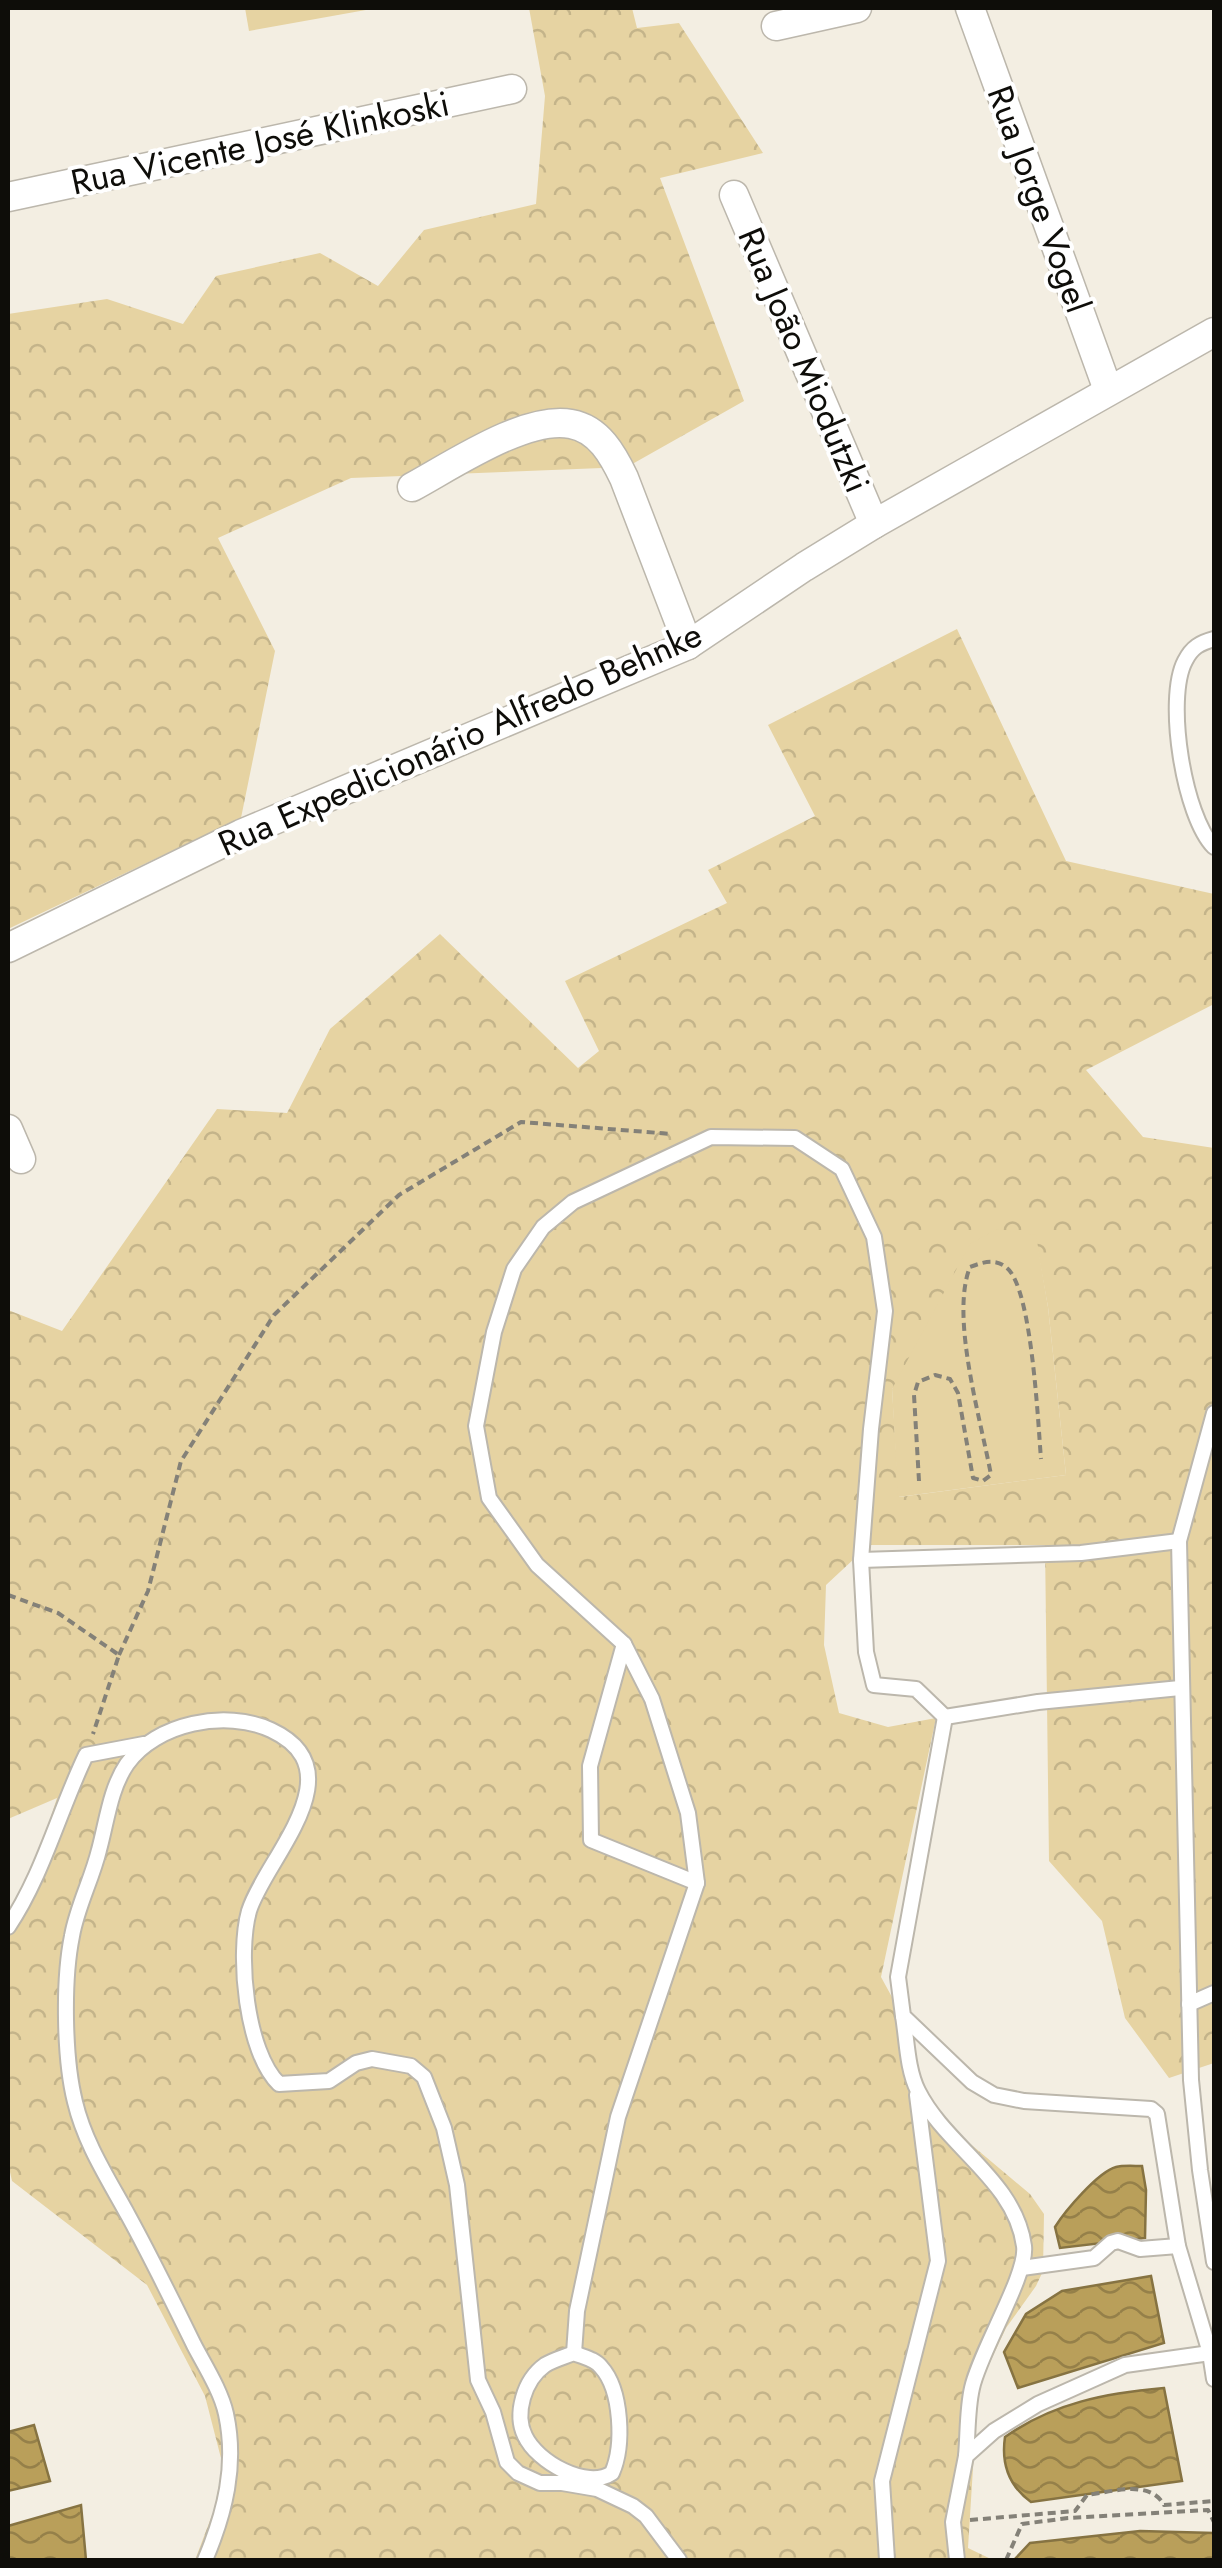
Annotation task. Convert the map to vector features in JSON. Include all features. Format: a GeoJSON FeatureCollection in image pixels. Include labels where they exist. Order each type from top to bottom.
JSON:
{"type":"FeatureCollection","features":[{"type":"Feature","properties":{"kind":"street"},"geometry":{"type":"LineString","coordinates":[[776,26],[857,8]]}},
{"type":"Feature","properties":{"kind":"street","name":"Rua Jorge Vogel"},"geometry":{"type":"LineString","coordinates":[[970,8],[1108,390]]}},
{"type":"Feature","properties":{"kind":"street","name":"Rua Vicente José Klinkoski"},"geometry":{"type":"LineString","coordinates":[[8,197],[512,89]]}},
{"type":"Feature","properties":{"kind":"street","name":"Rua João Miodutzki"},"geometry":{"type":"LineString","coordinates":[[734,196],[874,524]]}},
{"type":"Feature","properties":{"kind":"street","name":"Rua Expedicionário Alfredo Behnke"},"geometry":{"type":"LineString","coordinates":[[8,948],[241,834],[688,645],[874,524],[1214,332]]}},
{"type":"Feature","properties":{"kind":"street"},"geometry":{"type":"LineString","coordinates":[[412,487],[501,440],[539,426],[570,424],[592,434],[612,452],[624,478],[688,645]]}},
{"type":"Feature","properties":{"kind":"street"},"geometry":{"type":"LineString","coordinates":[[8,1128],[21,1159]]}},
{"type":"Feature","properties":{"kind":"lane"},"geometry":{"type":"LineString","coordinates":[[1214,639],[1197,644],[1178,678],[1178,745],[1189,796],[1206,838],[1214,846]]}},
{"type":"Feature","properties":{"kind":"lane"},"geometry":{"type":"LineString","coordinates":[[574,2353],[578,2311],[618,2117],[696,1883],[688,1813],[652,1699],[624,1644],[537,1564],[489,1498],[476,1426],[494,1332],[514,1270],[542,1227],[573,1202],[711,1137],[794,1138],[842,1168],[874,1237],[886,1312],[871,1429],[861,1560],[866,1652],[874,1685],[916,1689],[945,1717]]}},
{"type":"Feature","properties":{"kind":"lane"},"geometry":{"type":"LineString","coordinates":[[1214,1413],[1179,1541],[1189,2004],[1195,2126],[1214,2262]]}},
{"type":"Feature","properties":{"kind":"lane"},"geometry":{"type":"LineString","coordinates":[[861,1560],[1081,1553],[1179,1541]]}},
{"type":"Feature","properties":{"kind":"lane"},"geometry":{"type":"LineString","coordinates":[[624,1644],[590,1766],[591,1840],[696,1883]]}},
{"type":"Feature","properties":{"kind":"lane"},"geometry":{"type":"LineString","coordinates":[[945,1717],[1038,1702],[1180,1688]]}},
{"type":"Feature","properties":{"kind":"lane"},"geometry":{"type":"LineString","coordinates":[[887,2560],[882,2481],[938,2262],[898,1977],[945,1717]]}},
{"type":"Feature","properties":{"kind":"lane"},"geometry":{"type":"LineString","coordinates":[[205,2560],[222,2520],[231,2465],[226,2411],[156,2267],[92,2152],[75,2102],[68,2051],[72,1936],[110,1802],[126,1766],[144,1744],[160,1734],[207,1722],[266,1727],[294,1742],[305,1762],[306,1792],[292,1836],[250,1910],[245,1952],[258,2048],[271,2076],[280,2084],[312,2085],[330,2081],[356,2063],[372,2059],[411,2066],[424,2077],[444,2128],[456,2185],[478,2380],[494,2412],[507,2462],[518,2473],[540,2483],[562,2482],[596,2489],[633,2506],[646,2516],[679,2560]]}},
{"type":"Feature","properties":{"kind":"lane"},"geometry":{"type":"LineString","coordinates":[[8,1927],[35,1878],[86,1755],[144,1744]]}},
{"type":"Feature","properties":{"kind":"lane"},"geometry":{"type":"LineString","coordinates":[[1189,2004],[1214,1993]]}},
{"type":"Feature","properties":{"kind":"lane"},"geometry":{"type":"LineString","coordinates":[[903,2016],[972,2082],[994,2095],[1024,2101],[1151,2109],[1158,2114],[1178,2246],[1214,2379]]}},
{"type":"Feature","properties":{"kind":"lane"},"geometry":{"type":"LineString","coordinates":[[916,2088],[931,2114],[998,2187],[1018,2220],[1025,2249],[1022,2268],[990,2336],[972,2388],[966,2456],[953,2522],[958,2560]]}},
{"type":"Feature","properties":{"kind":"lane"},"geometry":{"type":"LineString","coordinates":[[1022,2268],[1094,2258],[1118,2241],[1140,2249],[1178,2246]]}},
{"type":"Feature","properties":{"kind":"lane"},"geometry":{"type":"LineString","coordinates":[[574,2353],[599,2363],[614,2395],[618,2452],[612,2474],[604,2479],[592,2479],[558,2467],[536,2451],[524,2435],[520,2410],[527,2387],[542,2366],[574,2353]]}},
{"type":"Feature","properties":{"kind":"lane"},"geometry":{"type":"LineString","coordinates":[[966,2456],[994,2430],[1038,2404],[1125,2365],[1210,2353]]}},
{"type":"Feature","properties":{"kind":"path"},"geometry":{"type":"LineString","coordinates":[[86,1755],[119,1656],[148,1591],[181,1461],[274,1315],[398,1195],[521,1122],[711,1137]]}},
{"type":"Feature","properties":{"kind":"path"},"geometry":{"type":"LineString","coordinates":[[919,1482],[914,1395],[918,1382],[935,1375],[950,1379],[958,1393],[973,1478],[984,1481],[992,1475],[964,1331],[964,1282],[970,1267],[987,1261],[1005,1266],[1018,1282],[1041,1459]]}},
{"type":"Feature","properties":{"kind":"path"},"geometry":{"type":"LineString","coordinates":[[8,1596],[58,1613],[119,1656]]}},
{"type":"Feature","properties":{"kind":"path"},"geometry":{"type":"LineString","coordinates":[[953,2522],[1074,2511],[1087,2495],[1142,2489],[1156,2493],[1164,2504],[1214,2500]]}},
{"type":"Feature","properties":{"kind":"path"},"geometry":{"type":"LineString","coordinates":[[1006,2560],[1022,2524],[1208,2510],[1214,2522]]}},
{"type":"Feature","properties":{"kind":"green space"},"geometry":{"type":"Polygon","coordinates":[[[245,8],[377,8],[249,31],[245,8]]]}},
{"type":"Feature","properties":{"kind":"green space"},"geometry":{"type":"Polygon","coordinates":[[[529,8],[632,8],[637,28],[679,23],[763,153],[660,178],[744,401],[627,467],[351,478],[218,538],[275,651],[241,818],[8,929],[8,314],[107,299],[183,324],[216,276],[320,253],[378,286],[424,230],[536,204],[545,96],[529,8]]]}},
{"type":"Feature","properties":{"kind":"green space"},"geometry":{"type":"Polygon","coordinates":[[[957,629],[1066,861],[1214,894],[1214,1004],[1086,1070],[1143,1137],[1214,1148],[1214,2063],[1169,2078],[1125,2018],[1102,1921],[1049,1861],[1045,1545],[869,1545],[826,1585],[824,1645],[839,1713],[888,1727],[936,1718],[881,1977],[910,2030],[920,2093],[936,2115],[1030,2194],[1044,2214],[1043,2271],[1006,2328],[978,2388],[968,2548],[993,2560],[195,2560],[214,2510],[223,2466],[205,2396],[147,2285],[12,2181],[8,2163],[8,1920],[25,1896],[57,1798],[8,1819],[8,1310],[62,1331],[217,1109],[287,1113],[330,1029],[440,934],[578,1068],[599,1051],[565,981],[727,903],[708,870],[815,816],[768,725],[957,629]],[[1035,1235],[892,1389],[899,1497],[1066,1475],[1048,1307],[1035,1235]]]}},
{"type":"Feature","properties":{"kind":"green space"},"geometry":{"type":"Polygon","coordinates":[[[997,1229],[1036,1235],[1066,1475],[898,1497],[892,1389],[970,1244],[997,1229]]]}},
{"type":"Feature","properties":{"kind":"water"},"geometry":{"type":"Polygon","coordinates":[[[1142,2166],[1145,2238],[1060,2248],[1055,2227],[1082,2193],[1109,2170],[1142,2166]]]}},
{"type":"Feature","properties":{"kind":"water"},"geometry":{"type":"Polygon","coordinates":[[[1151,2276],[1164,2343],[1018,2388],[1004,2352],[1026,2314],[1062,2291],[1151,2276]]]}},
{"type":"Feature","properties":{"kind":"water"},"geometry":{"type":"Polygon","coordinates":[[[1164,2388],[1182,2481],[1031,2502],[1012,2482],[1004,2456],[1005,2437],[1023,2425],[1081,2402],[1164,2388]]]}},
{"type":"Feature","properties":{"kind":"water"},"geometry":{"type":"Polygon","coordinates":[[[34,2425],[50,2481],[8,2491],[8,2432],[34,2425]]]}},
{"type":"Feature","properties":{"kind":"water"},"geometry":{"type":"Polygon","coordinates":[[[81,2505],[86,2560],[8,2560],[8,2526],[81,2505]]]}},
{"type":"Feature","properties":{"kind":"water"},"geometry":{"type":"Polygon","coordinates":[[[1140,2531],[1214,2533],[1214,2560],[1014,2560],[1030,2543],[1140,2531]]]}}]}
